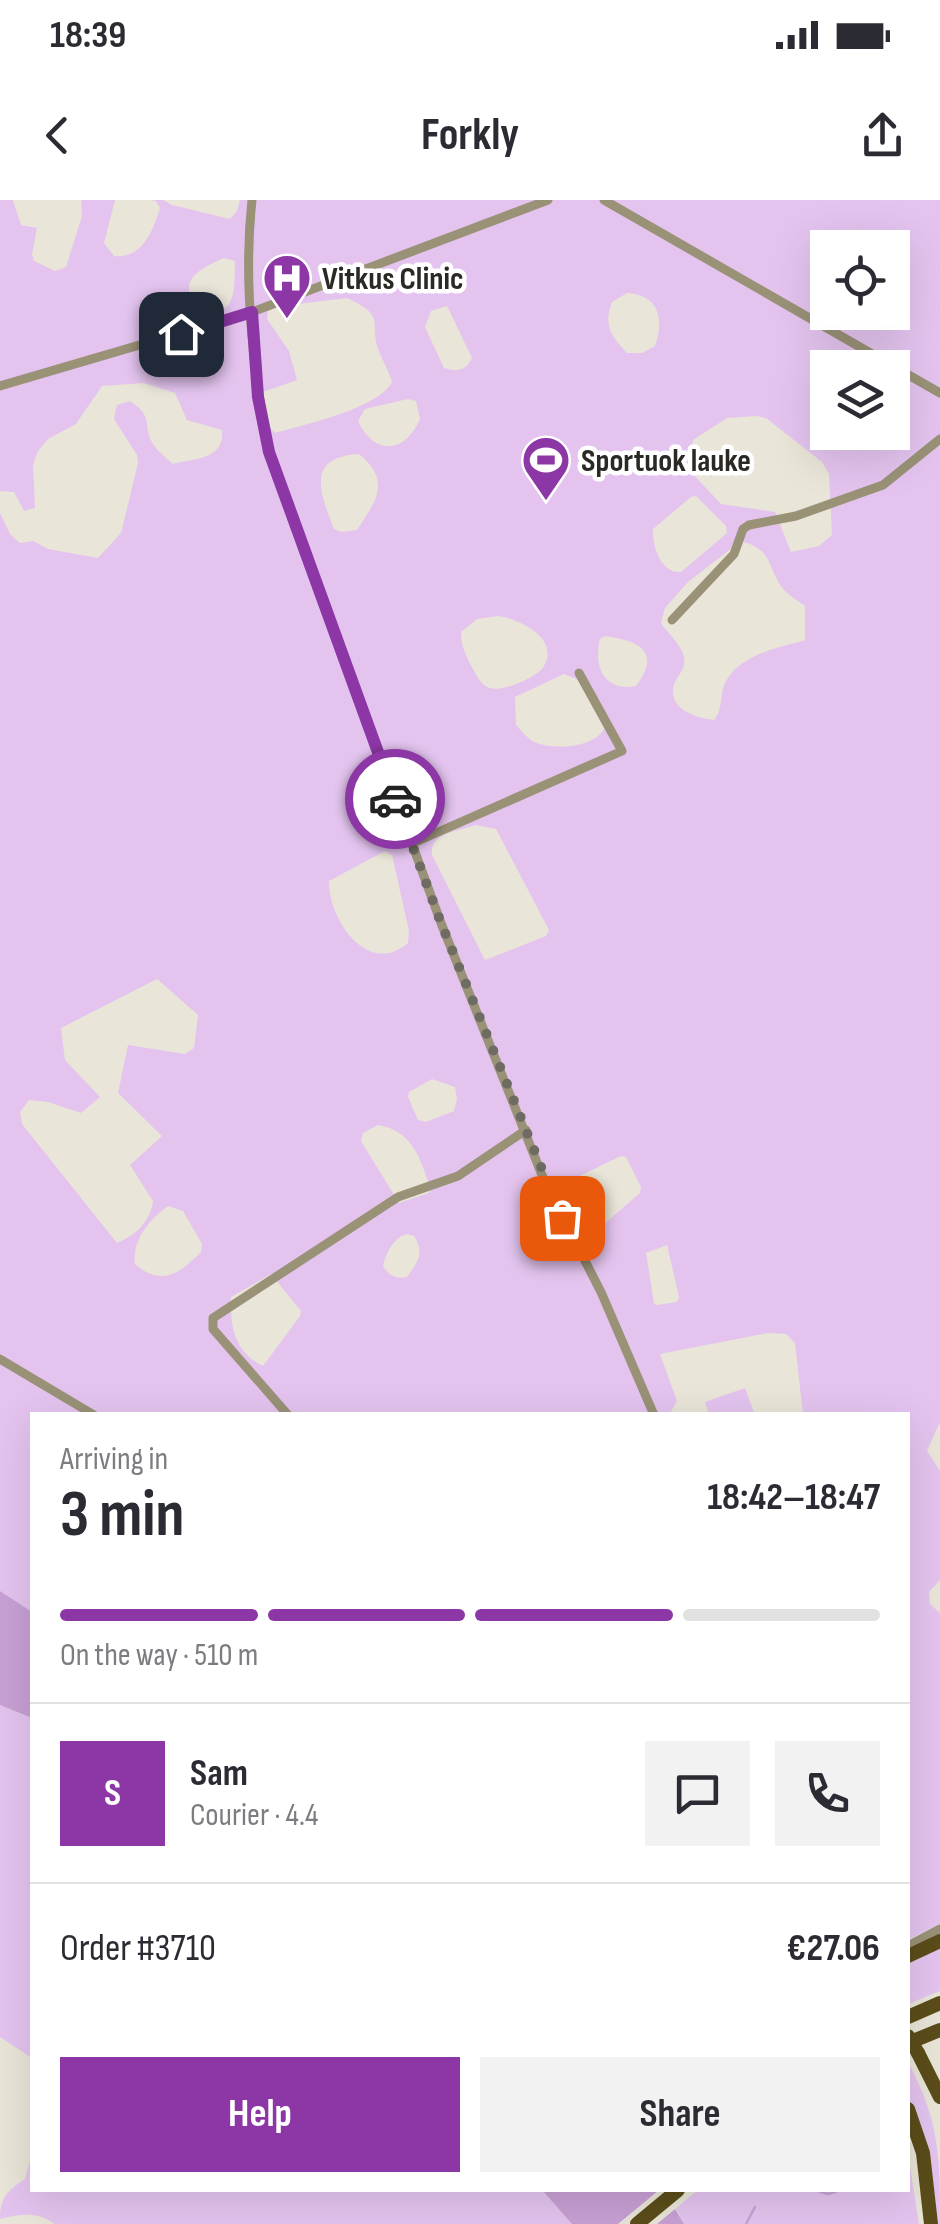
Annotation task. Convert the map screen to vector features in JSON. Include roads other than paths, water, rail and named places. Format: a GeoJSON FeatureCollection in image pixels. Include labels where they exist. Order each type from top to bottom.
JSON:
{"type":"FeatureCollection","features":[{"type":"Feature","properties":{"kind":"main road"},"geometry":{"type":"LineString","coordinates":[[910,1954],[934,1938]]}},
{"type":"Feature","properties":{"kind":"main road"},"geometry":{"type":"LineString","coordinates":[[910,2016],[940,2003]]}},
{"type":"Feature","properties":{"kind":"main road"},"geometry":{"type":"LineString","coordinates":[[940,2030],[911,2044],[940,2097]]}},
{"type":"Feature","properties":{"kind":"main road"},"geometry":{"type":"LineString","coordinates":[[927,2068],[940,2080]]}},
{"type":"Feature","properties":{"kind":"main road"},"geometry":{"type":"LineString","coordinates":[[910,2115],[923,2153],[931,2224]]}},
{"type":"Feature","properties":{"kind":"main road"},"geometry":{"type":"LineString","coordinates":[[637,2224],[676,2192]]}},
{"type":"Feature","properties":{"kind":"street"},"geometry":{"type":"LineString","coordinates":[[252,200],[252,312],[258,397],[269,452],[412,844],[546,1185],[601,1292],[653,1412]]}},
{"type":"Feature","properties":{"kind":"street"},"geometry":{"type":"LineString","coordinates":[[0,386],[252,312],[548,200]]}},
{"type":"Feature","properties":{"kind":"street"},"geometry":{"type":"LineString","coordinates":[[604,200],[940,393]]}},
{"type":"Feature","properties":{"kind":"street"},"geometry":{"type":"LineString","coordinates":[[672,620],[733,555],[749,525],[796,516],[883,485],[940,439]]}},
{"type":"Feature","properties":{"kind":"street"},"geometry":{"type":"LineString","coordinates":[[412,844],[622,750],[579,673]]}},
{"type":"Feature","properties":{"kind":"street"},"geometry":{"type":"LineString","coordinates":[[285,1412],[212,1328],[213,1318],[398,1197],[458,1176],[526,1130]]}},
{"type":"Feature","properties":{"kind":"street"},"geometry":{"type":"LineString","coordinates":[[0,1360],[89,1412]]}},
{"type":"Feature","properties":{"kind":"street"},"geometry":{"type":"LineString","coordinates":[[910,1945],[934,1938],[940,1929]]}},
{"type":"Feature","properties":{"kind":"waterway"},"geometry":{"type":"LineString","coordinates":[[822,2192],[834,2192]]}},
{"type":"Feature","properties":{"kind":"waterway"},"geometry":{"type":"LineString","coordinates":[[746,2224],[755,2207]]}},
{"type":"Feature","properties":{"kind":"place","name":"Vitkus Clinic"},"geometry":{"type":"Point","coordinates":[287,320]}},
{"type":"Feature","properties":{"kind":"place","name":"Sportuok lauke"},"geometry":{"type":"Point","coordinates":[546,502]}}]}
